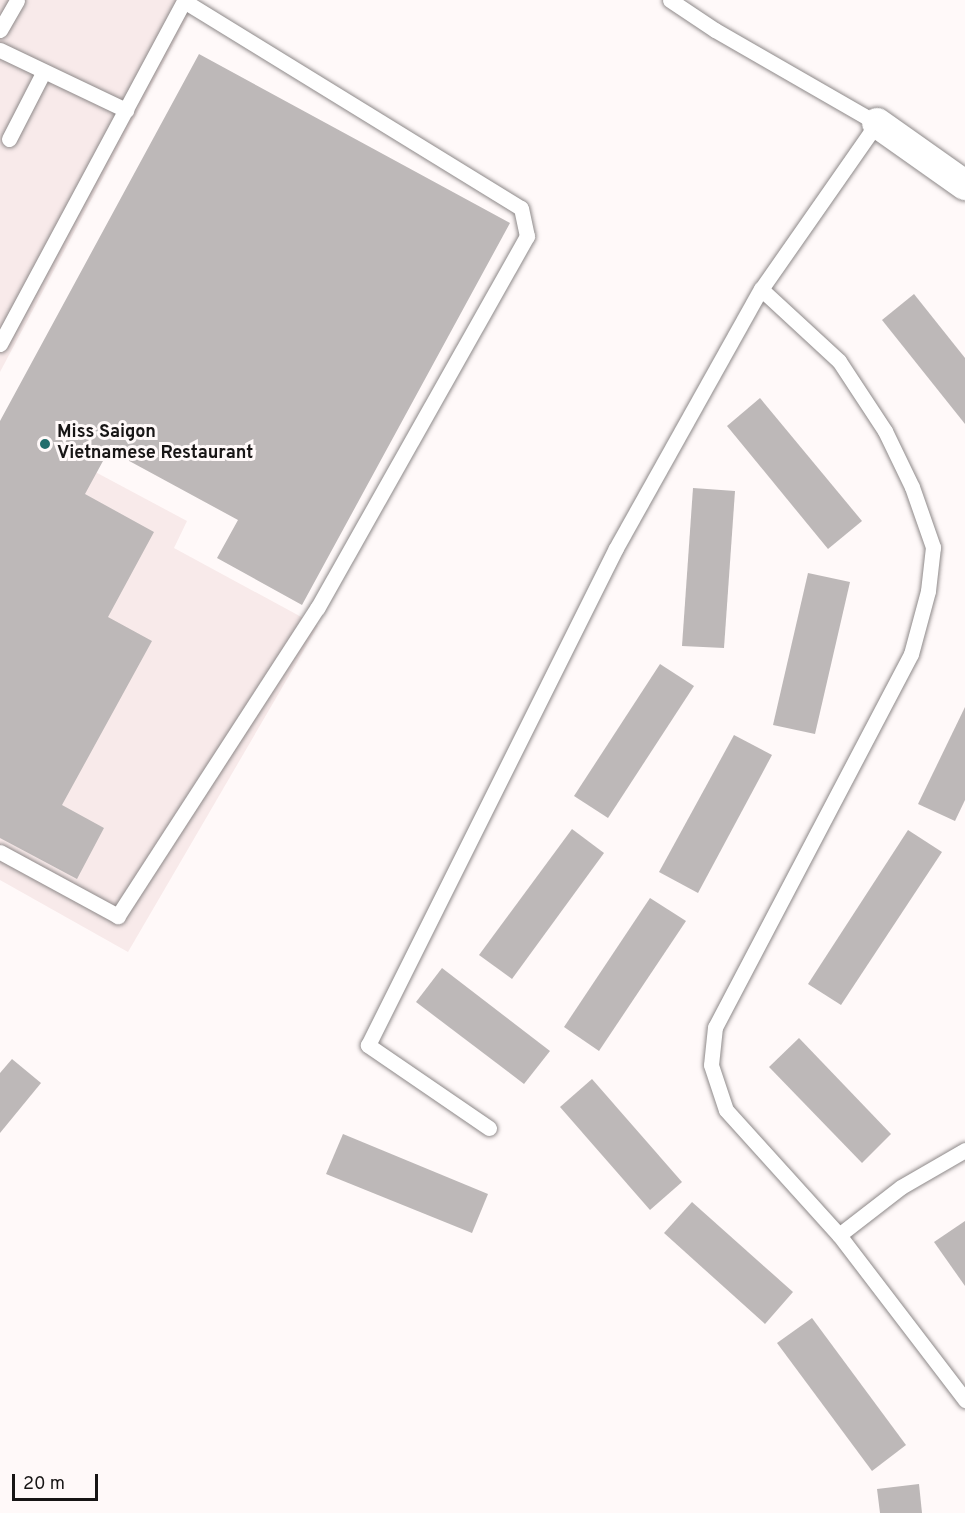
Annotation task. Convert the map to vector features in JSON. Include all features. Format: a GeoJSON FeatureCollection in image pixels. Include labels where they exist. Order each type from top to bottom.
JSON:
{"type":"FeatureCollection","features":[{"type":"Feature","properties":{"kind":"street"},"geometry":{"type":"LineString","coordinates":[[877,123],[965,185]]}},
{"type":"Feature","properties":{"kind":"lane"},"geometry":{"type":"LineString","coordinates":[[0,30],[17,0]]}},
{"type":"Feature","properties":{"kind":"lane"},"geometry":{"type":"LineString","coordinates":[[0,344],[126,111],[183,0],[521,208],[527,236],[317,608],[118,916],[0,852]]}},
{"type":"Feature","properties":{"kind":"lane"},"geometry":{"type":"LineString","coordinates":[[489,1128],[368,1045],[616,548],[761,289],[877,123],[715,30],[670,0]]}},
{"type":"Feature","properties":{"kind":"lane"},"geometry":{"type":"LineString","coordinates":[[0,50],[126,111]]}},
{"type":"Feature","properties":{"kind":"lane"},"geometry":{"type":"LineString","coordinates":[[9,139],[44,71]]}},
{"type":"Feature","properties":{"kind":"lane"},"geometry":{"type":"LineString","coordinates":[[761,289],[839,360],[885,431],[912,487],[933,547],[928,591],[911,654],[715,1027],[711,1065],[726,1110],[839,1235],[965,1400]]}},
{"type":"Feature","properties":{"kind":"lane"},"geometry":{"type":"LineString","coordinates":[[839,1235],[901,1187],[965,1150]]}},
{"type":"Feature","properties":{"kind":"shaded area"},"geometry":{"type":"Polygon","coordinates":[[[0,0],[197,0],[0,372],[0,0]]]}},
{"type":"Feature","properties":{"kind":"shaded area"},"geometry":{"type":"Polygon","coordinates":[[[0,421],[187,521],[174,548],[318,626],[128,952],[0,880],[0,421]]]}},
{"type":"Feature","properties":{"kind":"building"},"geometry":{"type":"Polygon","coordinates":[[[199,54],[510,223],[302,605],[217,558],[238,520],[109,450],[85,494],[154,532],[108,617],[152,641],[62,805],[104,828],[77,879],[0,838],[0,421],[199,54]]]}},
{"type":"Feature","properties":{"kind":"building"},"geometry":{"type":"Polygon","coordinates":[[[914,294],[965,358],[965,424],[882,320],[914,294]]]}},
{"type":"Feature","properties":{"kind":"building"},"geometry":{"type":"Polygon","coordinates":[[[760,398],[862,521],[828,549],[727,426],[760,398]]]}},
{"type":"Feature","properties":{"kind":"building"},"geometry":{"type":"Polygon","coordinates":[[[693,488],[735,491],[724,648],[682,646],[693,488]]]}},
{"type":"Feature","properties":{"kind":"building"},"geometry":{"type":"Polygon","coordinates":[[[808,573],[850,582],[815,734],[773,725],[808,573]]]}},
{"type":"Feature","properties":{"kind":"building"},"geometry":{"type":"Polygon","coordinates":[[[660,664],[694,686],[608,818],[574,796],[660,664]]]}},
{"type":"Feature","properties":{"kind":"building"},"geometry":{"type":"Polygon","coordinates":[[[965,707],[965,800],[955,821],[918,804],[965,707]]]}},
{"type":"Feature","properties":{"kind":"building"},"geometry":{"type":"Polygon","coordinates":[[[734,735],[772,755],[698,893],[659,872],[734,735]]]}},
{"type":"Feature","properties":{"kind":"building"},"geometry":{"type":"Polygon","coordinates":[[[572,829],[604,853],[512,979],[479,955],[572,829]]]}},
{"type":"Feature","properties":{"kind":"building"},"geometry":{"type":"Polygon","coordinates":[[[908,830],[942,852],[841,1005],[808,984],[908,830]]]}},
{"type":"Feature","properties":{"kind":"building"},"geometry":{"type":"Polygon","coordinates":[[[650,898],[686,921],[599,1051],[564,1027],[650,898]]]}},
{"type":"Feature","properties":{"kind":"building"},"geometry":{"type":"Polygon","coordinates":[[[442,968],[550,1051],[524,1084],[416,1002],[442,968]]]}},
{"type":"Feature","properties":{"kind":"building"},"geometry":{"type":"Polygon","coordinates":[[[799,1038],[891,1134],[862,1163],[769,1067],[799,1038]]]}},
{"type":"Feature","properties":{"kind":"building"},"geometry":{"type":"Polygon","coordinates":[[[12,1059],[41,1083],[0,1133],[0,1073],[12,1059]]]}},
{"type":"Feature","properties":{"kind":"building"},"geometry":{"type":"Polygon","coordinates":[[[592,1079],[682,1182],[650,1210],[560,1107],[592,1079]]]}},
{"type":"Feature","properties":{"kind":"building"},"geometry":{"type":"Polygon","coordinates":[[[343,1134],[488,1194],[472,1233],[326,1174],[343,1134]]]}},
{"type":"Feature","properties":{"kind":"building"},"geometry":{"type":"Polygon","coordinates":[[[692,1202],[793,1292],[765,1324],[664,1233],[692,1202]]]}},
{"type":"Feature","properties":{"kind":"building"},"geometry":{"type":"Polygon","coordinates":[[[965,1221],[965,1286],[934,1242],[965,1221]]]}},
{"type":"Feature","properties":{"kind":"building"},"geometry":{"type":"Polygon","coordinates":[[[812,1318],[906,1445],[872,1471],[777,1343],[812,1318]]]}},
{"type":"Feature","properties":{"kind":"building"},"geometry":{"type":"Polygon","coordinates":[[[919,1484],[922,1513],[880,1513],[877,1489],[919,1484]]]}},
{"type":"Feature","properties":{"kind":"place","name":"Miss Saigon Vietnamese Restaurant"},"geometry":{"type":"Point","coordinates":[45,444]}}]}
